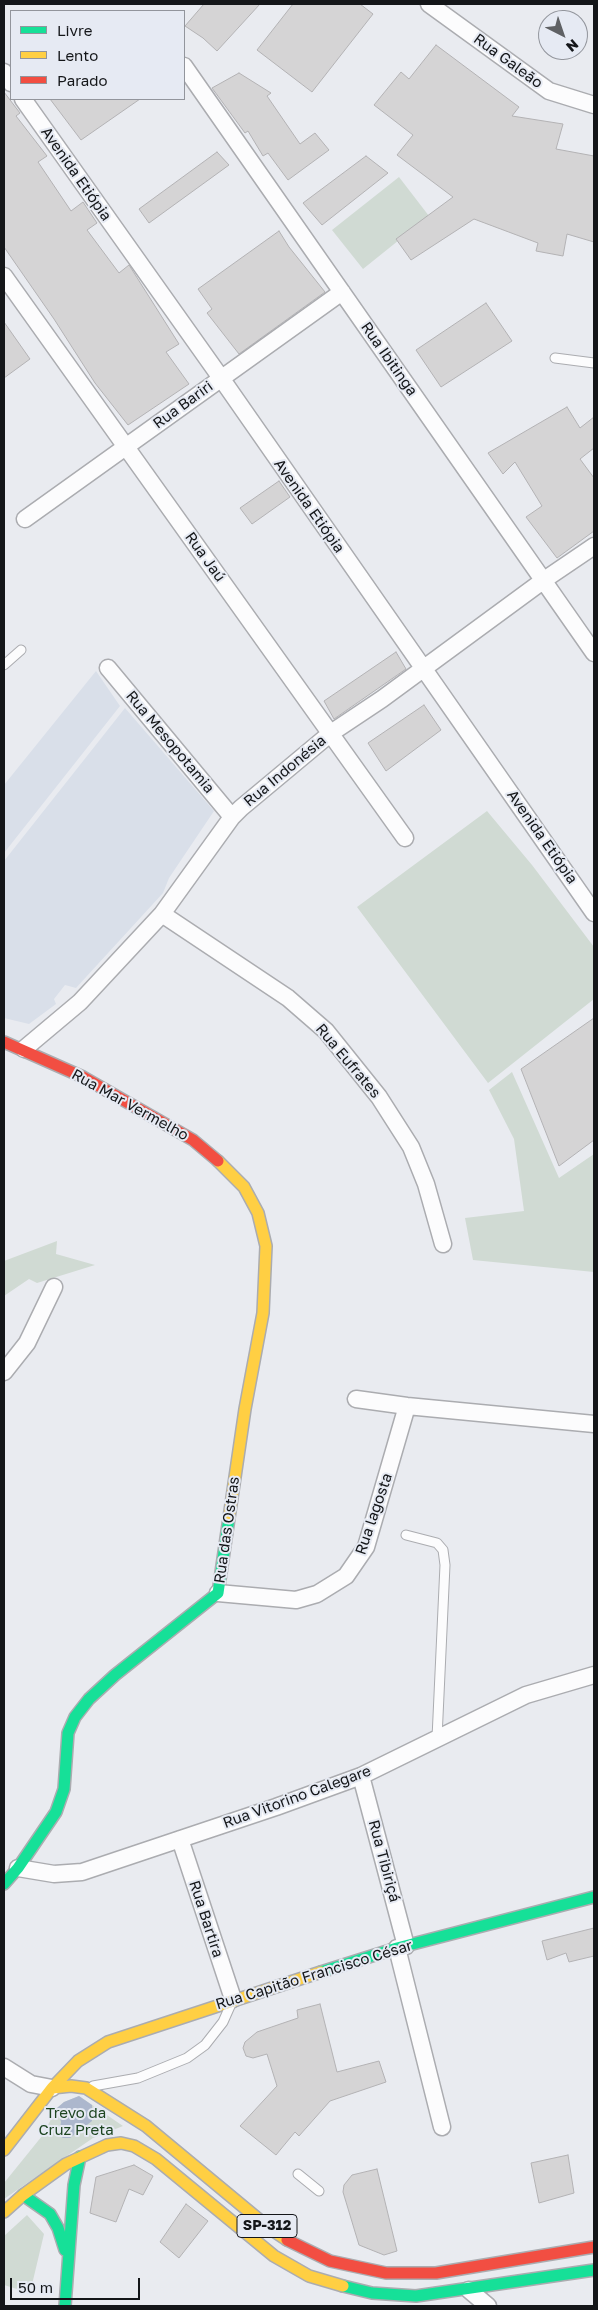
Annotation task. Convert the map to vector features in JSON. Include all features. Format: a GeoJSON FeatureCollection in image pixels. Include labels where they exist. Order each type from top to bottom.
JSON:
{"type":"FeatureCollection","features":[{"type":"Feature","properties":{"kind":"street","name":"Rua Galeão"},"geometry":{"type":"LineString","coordinates":[[429,4],[549,91],[594,105]]}},
{"type":"Feature","properties":{"kind":"street","name":"Rua Ibitinga"},"geometry":{"type":"LineString","coordinates":[[185,67],[594,653]]}},
{"type":"Feature","properties":{"kind":"street","name":"Avenida Etiópia"},"geometry":{"type":"LineString","coordinates":[[23,100],[221,378],[422,669],[594,913]]}},
{"type":"Feature","properties":{"kind":"street","name":"Rua Jaú"},"geometry":{"type":"LineString","coordinates":[[4,276],[405,838]]}},
{"type":"Feature","properties":{"kind":"street","name":"Rua Bariri"},"geometry":{"type":"LineString","coordinates":[[25,519],[342,292]]}},
{"type":"Feature","properties":{"kind":"street","name":"Rua Indonésia"},"geometry":{"type":"LineString","coordinates":[[24,1049],[80,1002],[162,914],[232,816],[331,733],[594,546]]}},
{"type":"Feature","properties":{"kind":"street","name":"Rua Mesopotamia"},"geometry":{"type":"LineString","coordinates":[[108,668],[232,816]]}},
{"type":"Feature","properties":{"kind":"street","name":"Rua Eufrates"},"geometry":{"type":"LineString","coordinates":[[162,914],[288,998],[326,1031],[379,1097],[411,1147],[426,1184],[443,1244]]}},
{"type":"Feature","properties":{"kind":"street","name":"Rua Mar Vermelho"},"geometry":{"type":"LineString","coordinates":[[4,1042],[24,1049],[83,1077],[193,1140],[221,1163],[244,1187]]}},
{"type":"Feature","properties":{"kind":"street","name":"Rua das Ostras"},"geometry":{"type":"LineString","coordinates":[[4,1884],[18,1868],[56,1812],[64,1789],[68,1733],[75,1717],[89,1699],[115,1675],[193,1615],[218,1593],[245,1409],[263,1313],[266,1246],[258,1213],[244,1187]]}},
{"type":"Feature","properties":{"kind":"street"},"geometry":{"type":"LineString","coordinates":[[4,1372],[27,1343],[54,1287]]}},
{"type":"Feature","properties":{"kind":"street"},"geometry":{"type":"LineString","coordinates":[[356,1399],[407,1406],[594,1424]]}},
{"type":"Feature","properties":{"kind":"street","name":"Rua lagosta"},"geometry":{"type":"LineString","coordinates":[[218,1593],[296,1600],[317,1594],[346,1576],[366,1547],[407,1406]]}},
{"type":"Feature","properties":{"kind":"street","name":"Rua Vitorino Calegare"},"geometry":{"type":"LineString","coordinates":[[18,1868],[54,1874],[82,1872],[361,1776],[526,1695],[594,1675]]}},
{"type":"Feature","properties":{"kind":"street","name":"Rua Tibiriçá"},"geometry":{"type":"LineString","coordinates":[[361,1776],[442,2127]]}},
{"type":"Feature","properties":{"kind":"street","name":"Rua Bartira"},"geometry":{"type":"LineString","coordinates":[[180,1839],[233,1999]]}},
{"type":"Feature","properties":{"kind":"street","name":"Rua Capitão Francisco César"},"geometry":{"type":"LineString","coordinates":[[4,2150],[52,2088],[78,2060],[108,2042],[233,1999],[401,1947],[594,1897]]}},
{"type":"Feature","properties":{"kind":"street"},"geometry":{"type":"LineString","coordinates":[[4,2067],[31,2084],[52,2088],[71,2086],[86,2088]]}},
{"type":"Feature","properties":{"kind":"street","name":"SP-312"},"geometry":{"type":"LineString","coordinates":[[86,2088],[146,2126],[269,2228],[291,2243],[330,2261],[386,2273],[436,2273],[594,2247]]}},
{"type":"Feature","properties":{"kind":"street","name":"SP-312"},"geometry":{"type":"LineString","coordinates":[[4,2212],[23,2195],[80,2157],[107,2145],[121,2144],[134,2146],[156,2159],[274,2256],[308,2276],[332,2284],[372,2293],[416,2296],[469,2290],[594,2270]]}},
{"type":"Feature","properties":{"kind":"street"},"geometry":{"type":"LineString","coordinates":[[65,2306],[74,2184],[80,2157]]}},
{"type":"Feature","properties":{"kind":"street"},"geometry":{"type":"LineString","coordinates":[[23,2195],[50,2214],[58,2228],[68,2258]]}},
{"type":"Feature","properties":{"kind":"street"},"geometry":{"type":"LineString","coordinates":[[469,2290],[488,2306]]}},
{"type":"Feature","properties":{"kind":"lane"},"geometry":{"type":"LineString","coordinates":[[555,358],[594,363]]}},
{"type":"Feature","properties":{"kind":"lane"},"geometry":{"type":"LineString","coordinates":[[4,665],[21,650]]}},
{"type":"Feature","properties":{"kind":"lane"},"geometry":{"type":"LineString","coordinates":[[406,1535],[437,1543],[443,1550],[437,1738]]}},
{"type":"Feature","properties":{"kind":"lane"},"geometry":{"type":"LineString","coordinates":[[86,2088],[138,2078],[187,2058],[205,2045],[223,2022],[233,1999]]}},
{"type":"Feature","properties":{"kind":"lane"},"geometry":{"type":"LineString","coordinates":[[298,2174],[319,2190]]}},
{"type":"Feature","properties":{"kind":"shaded area"},"geometry":{"type":"Polygon","coordinates":[[[96,671],[120,706],[4,853],[4,785],[96,671]]]}},
{"type":"Feature","properties":{"kind":"shaded area"},"geometry":{"type":"Polygon","coordinates":[[[125,708],[214,811],[169,878],[163,893],[76,988],[65,985],[54,999],[56,1004],[29,1024],[4,1018],[4,861],[125,708]]]}},
{"type":"Feature","properties":{"kind":"green space"},"geometry":{"type":"Polygon","coordinates":[[[399,177],[429,216],[363,269],[332,230],[399,177]]]}},
{"type":"Feature","properties":{"kind":"green space"},"geometry":{"type":"Polygon","coordinates":[[[487,811],[532,865],[594,947],[594,999],[488,1083],[357,907],[487,811]]]}},
{"type":"Feature","properties":{"kind":"green space"},"geometry":{"type":"Polygon","coordinates":[[[512,1072],[559,1178],[594,1154],[594,1272],[473,1260],[465,1218],[524,1211],[514,1139],[489,1090],[512,1072]]]}},
{"type":"Feature","properties":{"kind":"green space"},"geometry":{"type":"Polygon","coordinates":[[[57,1241],[56,1254],[95,1265],[37,1283],[29,1279],[4,1296],[4,1261],[57,1241]]]}},
{"type":"Feature","properties":{"kind":"green space","name":"Trevo da Cruz Preta"},"geometry":{"type":"Polygon","coordinates":[[[79,2096],[123,2126],[93,2138],[4,2199],[4,2183],[42,2136],[57,2108],[64,2102],[79,2096]]]}},
{"type":"Feature","properties":{"kind":"green space"},"geometry":{"type":"Polygon","coordinates":[[[27,2215],[44,2234],[30,2293],[4,2285],[4,2236],[27,2215]]]}},
{"type":"Feature","properties":{"kind":"water"},"geometry":{"type":"Polygon","coordinates":[[[79,2096],[92,2105],[92,2121],[70,2138],[63,2138],[59,2135],[61,2122],[57,2108],[64,2102],[79,2096]]]}},
{"type":"Feature","properties":{"kind":"building"},"geometry":{"type":"Polygon","coordinates":[[[204,4],[260,4],[217,51],[203,38],[185,26],[204,4]]]}},
{"type":"Feature","properties":{"kind":"building"},"geometry":{"type":"Polygon","coordinates":[[[293,4],[360,4],[373,14],[312,92],[257,50],[293,4]]]}},
{"type":"Feature","properties":{"kind":"building"},"geometry":{"type":"Polygon","coordinates":[[[436,45],[519,107],[512,116],[563,124],[556,149],[594,156],[594,242],[567,234],[563,256],[536,251],[538,243],[474,219],[411,260],[396,239],[453,197],[397,155],[413,135],[374,105],[401,72],[409,79],[436,45]]]}},
{"type":"Feature","properties":{"kind":"building"},"geometry":{"type":"Polygon","coordinates":[[[239,73],[271,93],[267,96],[300,144],[315,133],[329,150],[288,180],[268,153],[263,156],[248,131],[245,133],[212,88],[239,73]]]}},
{"type":"Feature","properties":{"kind":"building"},"geometry":{"type":"Polygon","coordinates":[[[4,92],[20,113],[16,116],[47,156],[38,162],[71,211],[83,202],[97,223],[87,230],[119,273],[129,265],[179,344],[166,352],[189,384],[128,425],[95,383],[54,319],[4,247],[4,92]]]}},
{"type":"Feature","properties":{"kind":"building"},"geometry":{"type":"Polygon","coordinates":[[[51,100],[139,100],[81,140],[51,100]]]}},
{"type":"Feature","properties":{"kind":"building"},"geometry":{"type":"Polygon","coordinates":[[[217,152],[229,165],[149,223],[139,209],[217,152]]]}},
{"type":"Feature","properties":{"kind":"building"},"geometry":{"type":"Polygon","coordinates":[[[366,156],[388,173],[322,225],[303,203],[366,156]]]}},
{"type":"Feature","properties":{"kind":"building"},"geometry":{"type":"Polygon","coordinates":[[[279,231],[289,247],[325,292],[239,354],[207,313],[212,309],[198,289],[279,231]]]}},
{"type":"Feature","properties":{"kind":"building"},"geometry":{"type":"Polygon","coordinates":[[[486,303],[512,341],[441,387],[416,350],[486,303]]]}},
{"type":"Feature","properties":{"kind":"building"},"geometry":{"type":"Polygon","coordinates":[[[4,322],[30,359],[4,378],[4,322]]]}},
{"type":"Feature","properties":{"kind":"building"},"geometry":{"type":"Polygon","coordinates":[[[567,407],[580,428],[594,417],[594,448],[580,459],[594,478],[594,531],[557,558],[526,517],[542,506],[515,462],[503,474],[488,453],[567,407]]]}},
{"type":"Feature","properties":{"kind":"building"},"geometry":{"type":"Polygon","coordinates":[[[279,481],[290,497],[252,524],[240,508],[279,481]]]}},
{"type":"Feature","properties":{"kind":"building"},"geometry":{"type":"Polygon","coordinates":[[[396,652],[406,669],[334,719],[324,701],[396,652]]]}},
{"type":"Feature","properties":{"kind":"building"},"geometry":{"type":"Polygon","coordinates":[[[424,705],[441,730],[386,771],[368,743],[424,705]]]}},
{"type":"Feature","properties":{"kind":"building"},"geometry":{"type":"Polygon","coordinates":[[[594,1018],[594,1140],[559,1166],[521,1069],[594,1018]]]}},
{"type":"Feature","properties":{"kind":"building"},"geometry":{"type":"Polygon","coordinates":[[[594,1928],[594,1956],[569,1962],[566,1953],[547,1960],[542,1941],[594,1928]]]}},
{"type":"Feature","properties":{"kind":"building"},"geometry":{"type":"Polygon","coordinates":[[[320,2004],[337,2072],[379,2061],[386,2082],[330,2101],[299,2136],[295,2132],[276,2155],[240,2126],[277,2086],[267,2054],[253,2058],[246,2056],[243,2048],[245,2042],[257,2032],[298,2018],[297,2010],[320,2004]]]}},
{"type":"Feature","properties":{"kind":"building"},"geometry":{"type":"Polygon","coordinates":[[[568,2155],[574,2193],[539,2203],[531,2163],[568,2155]]]}},
{"type":"Feature","properties":{"kind":"building"},"geometry":{"type":"Polygon","coordinates":[[[134,2165],[153,2176],[143,2195],[129,2189],[116,2222],[90,2213],[96,2177],[134,2165]]]}},
{"type":"Feature","properties":{"kind":"building"},"geometry":{"type":"Polygon","coordinates":[[[377,2169],[397,2251],[384,2255],[359,2245],[343,2192],[344,2185],[352,2175],[377,2169]]]}},
{"type":"Feature","properties":{"kind":"building"},"geometry":{"type":"Polygon","coordinates":[[[186,2204],[208,2221],[179,2258],[160,2242],[186,2204]]]}},
{"type":"Feature","properties":{"kind":"traffic: fast"},"geometry":{"type":"LineString","coordinates":[[4,1884],[18,1868],[56,1812],[64,1789],[68,1733],[75,1717],[89,1699],[115,1675],[218,1593],[229,1518]]}},
{"type":"Feature","properties":{"kind":"traffic: fast"},"geometry":{"type":"LineString","coordinates":[[321,1972],[397,1948],[594,1897]]}},
{"type":"Feature","properties":{"kind":"traffic: fast"},"geometry":{"type":"LineString","coordinates":[[65,2306],[74,2185],[80,2157]]}},
{"type":"Feature","properties":{"kind":"traffic: fast"},"geometry":{"type":"LineString","coordinates":[[23,2195],[50,2214],[58,2228],[65,2250]]}},
{"type":"Feature","properties":{"kind":"traffic: fast"},"geometry":{"type":"LineString","coordinates":[[343,2286],[372,2293],[416,2296],[594,2270]]}},
{"type":"Feature","properties":{"kind":"traffic: slow"},"geometry":{"type":"LineString","coordinates":[[218,1161],[244,1187],[258,1213],[266,1246],[263,1313],[245,1409],[229,1518]]}},
{"type":"Feature","properties":{"kind":"traffic: slow"},"geometry":{"type":"LineString","coordinates":[[52,2088],[78,2061],[108,2042],[321,1972]]}},
{"type":"Feature","properties":{"kind":"traffic: slow"},"geometry":{"type":"LineString","coordinates":[[4,2150],[52,2088],[71,2086],[86,2088],[146,2126],[269,2228],[287,2240]]}},
{"type":"Feature","properties":{"kind":"traffic: slow"},"geometry":{"type":"LineString","coordinates":[[4,2212],[23,2195],[66,2164],[107,2145],[121,2143],[134,2146],[156,2159],[274,2256],[309,2276],[343,2286]]}},
{"type":"Feature","properties":{"kind":"traffic: jam"},"geometry":{"type":"LineString","coordinates":[[4,1042],[83,1077],[193,1140],[218,1161]]}},
{"type":"Feature","properties":{"kind":"traffic: jam"},"geometry":{"type":"LineString","coordinates":[[287,2240],[330,2261],[386,2273],[436,2273],[594,2247]]}}]}
